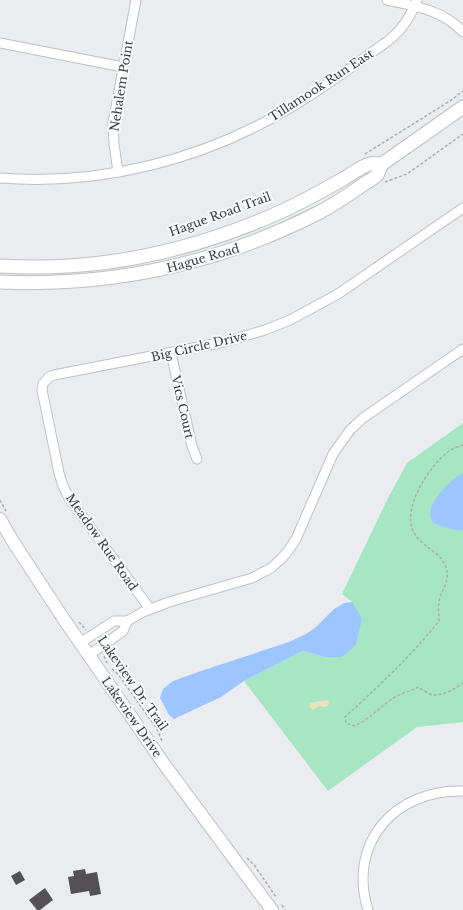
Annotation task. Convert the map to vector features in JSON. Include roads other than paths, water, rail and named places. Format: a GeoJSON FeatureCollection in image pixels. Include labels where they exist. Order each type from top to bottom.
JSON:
{"type":"FeatureCollection","features":[{"type":"Feature","properties":{"kind":"main road","name":"Hague Road"},"geometry":{"type":"LineString","coordinates":[[0,282],[69,283],[143,274],[208,258],[269,236],[343,199],[376,175],[382,164],[463,107]]}},
{"type":"Feature","properties":{"kind":"main road","name":"Hague Road"},"geometry":{"type":"LineString","coordinates":[[0,266],[42,267],[98,264],[137,258],[194,245],[258,222],[309,198],[369,164],[382,164]]}},
{"type":"Feature","properties":{"kind":"street","name":"Nehalem Point"},"geometry":{"type":"LineString","coordinates":[[118,172],[113,123],[136,0]]}},
{"type":"Feature","properties":{"kind":"street"},"geometry":{"type":"LineString","coordinates":[[387,0],[416,3],[443,15],[463,32]]}},
{"type":"Feature","properties":{"kind":"street","name":"Tillamook Run East"},"geometry":{"type":"LineString","coordinates":[[0,178],[32,180],[118,172],[194,152],[234,137],[272,118],[307,97],[388,41],[403,27],[416,3]]}},
{"type":"Feature","properties":{"kind":"street"},"geometry":{"type":"LineString","coordinates":[[0,43],[124,67]]}},
{"type":"Feature","properties":{"kind":"street","name":"Big Circle Drive"},"geometry":{"type":"LineString","coordinates":[[46,380],[54,375],[224,342],[265,330],[317,306],[356,282],[463,208]]}},
{"type":"Feature","properties":{"kind":"street"},"geometry":{"type":"LineString","coordinates":[[85,639],[114,621],[127,621],[150,609],[186,596],[252,578],[271,568],[288,551],[296,538],[333,454],[350,430],[363,418],[463,349]]}},
{"type":"Feature","properties":{"kind":"street","name":"Vics Court"},"geometry":{"type":"LineString","coordinates":[[171,353],[192,446],[197,460]]}},
{"type":"Feature","properties":{"kind":"street","name":"Meadow Rue Road"},"geometry":{"type":"LineString","coordinates":[[46,380],[42,384],[42,390],[63,486],[69,498],[150,609]]}},
{"type":"Feature","properties":{"kind":"street","name":"Lakeview Drive"},"geometry":{"type":"LineString","coordinates":[[4,516],[21,553],[85,639],[89,655],[164,764],[277,907]]}},
{"type":"Feature","properties":{"kind":"street"},"geometry":{"type":"LineString","coordinates":[[89,655],[123,631],[127,621]]}},
{"type":"Feature","properties":{"kind":"street"},"geometry":{"type":"LineString","coordinates":[[368,910],[363,889],[364,865],[370,845],[380,827],[395,812],[420,797],[451,791],[463,791]]}},
{"type":"Feature","properties":{"kind":"water"},"geometry":{"type":"Polygon","coordinates":[[[463,473],[463,530],[454,530],[440,526],[433,522],[430,516],[434,502],[445,487],[463,473]]]}},
{"type":"Feature","properties":{"kind":"water"},"geometry":{"type":"Polygon","coordinates":[[[352,602],[362,619],[356,645],[342,657],[325,657],[303,651],[244,681],[221,697],[174,719],[169,715],[160,698],[163,689],[173,681],[289,642],[306,634],[316,627],[334,609],[344,603],[352,602]]]}}]}
